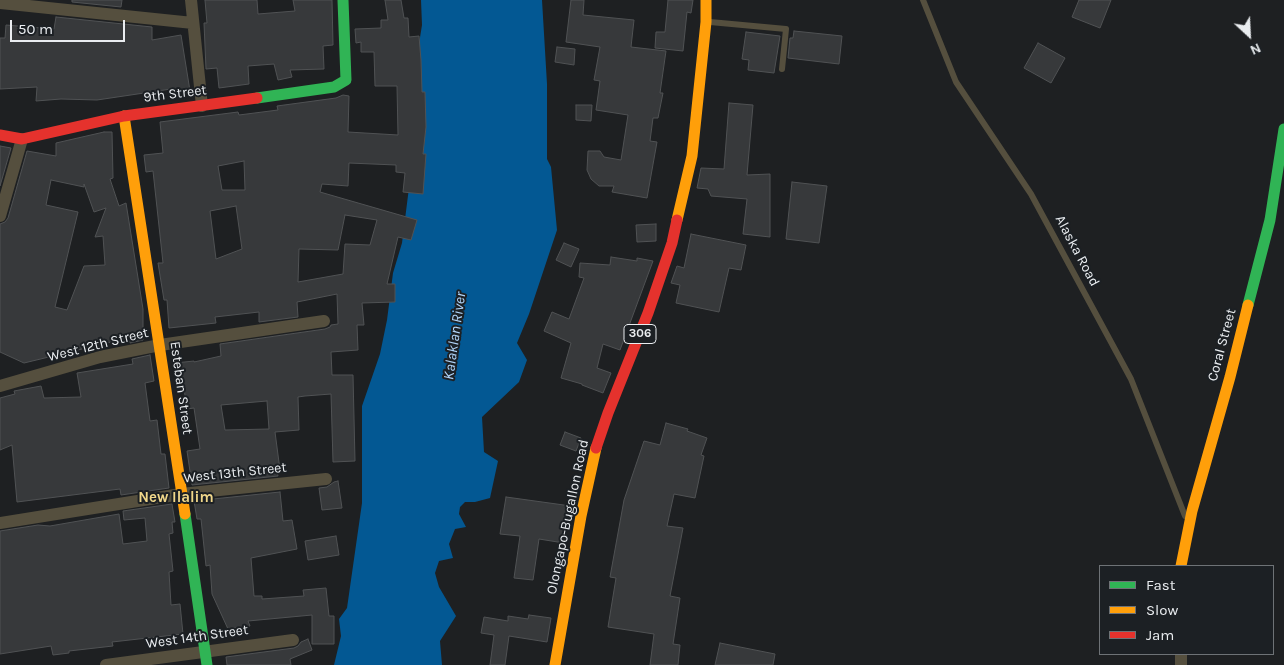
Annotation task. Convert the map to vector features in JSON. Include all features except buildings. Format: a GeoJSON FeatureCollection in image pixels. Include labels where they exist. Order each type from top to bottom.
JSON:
{"type":"FeatureCollection","features":[{"type":"Feature","properties":{"kind":"street"},"geometry":{"type":"LineString","coordinates":[[191,0],[202,106]]}},
{"type":"Feature","properties":{"kind":"street","name":"9th Street"},"geometry":{"type":"LineString","coordinates":[[0,134],[22,139],[124,116],[334,87],[344,82],[343,0]]}},
{"type":"Feature","properties":{"kind":"street","name":"Olongapo-Bugallon Road"},"geometry":{"type":"LineString","coordinates":[[555,665],[579,526],[594,454],[608,413],[648,313],[672,243],[692,156],[706,22],[706,0]]}},
{"type":"Feature","properties":{"kind":"street"},"geometry":{"type":"LineString","coordinates":[[0,3],[192,23]]}},
{"type":"Feature","properties":{"kind":"street","name":"Esteban Street"},"geometry":{"type":"LineString","coordinates":[[124,116],[207,665]]}},
{"type":"Feature","properties":{"kind":"street","name":"Coral Street"},"geometry":{"type":"LineString","coordinates":[[1181,565],[1189,526],[1230,377],[1270,220],[1284,129]]}},
{"type":"Feature","properties":{"kind":"street"},"geometry":{"type":"LineString","coordinates":[[0,216],[22,139]]}},
{"type":"Feature","properties":{"kind":"street","name":"West 12th Street"},"geometry":{"type":"LineString","coordinates":[[0,386],[100,357],[160,345],[324,321]]}},
{"type":"Feature","properties":{"kind":"street","name":"West 13th Street"},"geometry":{"type":"LineString","coordinates":[[0,523],[181,494],[326,478]]}},
{"type":"Feature","properties":{"kind":"street","name":"West 14th Street"},"geometry":{"type":"LineString","coordinates":[[106,665],[206,650],[293,640]]}},
{"type":"Feature","properties":{"kind":"lane","name":"Alaska Road"},"geometry":{"type":"LineString","coordinates":[[923,0],[956,82],[1031,194],[1131,379],[1189,526]]}},
{"type":"Feature","properties":{"kind":"lane"},"geometry":{"type":"LineString","coordinates":[[706,22],[786,29],[782,69]]}},
{"type":"Feature","properties":{"kind":"water","name":"Kalaklan River"},"geometry":{"type":"Polygon","coordinates":[[[421,0],[542,0],[547,84],[547,159],[551,167],[557,230],[529,314],[517,343],[527,360],[519,382],[482,417],[484,452],[498,461],[490,498],[475,502],[465,502],[460,507],[459,514],[466,527],[455,529],[449,544],[453,558],[439,561],[435,573],[439,587],[456,616],[440,641],[442,665],[334,665],[341,636],[339,619],[347,608],[362,503],[362,406],[380,354],[387,320],[393,273],[402,243],[413,156],[414,75],[422,25],[421,0]]]}},
{"type":"Feature","properties":{"kind":"traffic: fast"},"geometry":{"type":"LineString","coordinates":[[257,98],[334,87],[346,80],[343,0]]}},
{"type":"Feature","properties":{"kind":"traffic: fast"},"geometry":{"type":"LineString","coordinates":[[1248,305],[1270,220],[1284,129]]}},
{"type":"Feature","properties":{"kind":"traffic: fast"},"geometry":{"type":"LineString","coordinates":[[185,514],[207,665]]}},
{"type":"Feature","properties":{"kind":"traffic: slow"},"geometry":{"type":"LineString","coordinates":[[677,220],[692,156],[706,22],[706,0]]}},
{"type":"Feature","properties":{"kind":"traffic: slow"},"geometry":{"type":"LineString","coordinates":[[124,116],[185,514]]}},
{"type":"Feature","properties":{"kind":"traffic: slow"},"geometry":{"type":"LineString","coordinates":[[1181,565],[1192,511],[1230,377],[1248,305]]}},
{"type":"Feature","properties":{"kind":"traffic: slow"},"geometry":{"type":"LineString","coordinates":[[555,665],[581,516],[596,448]]}},
{"type":"Feature","properties":{"kind":"traffic: jam"},"geometry":{"type":"LineString","coordinates":[[0,135],[22,139],[124,116],[257,98]]}},
{"type":"Feature","properties":{"kind":"traffic: jam"},"geometry":{"type":"LineString","coordinates":[[596,448],[648,313],[672,243],[677,220]]}},
{"type":"Feature","properties":{"kind":"district","name":"New Ilalim"},"geometry":{"type":"Point","coordinates":[176,498]}}]}
